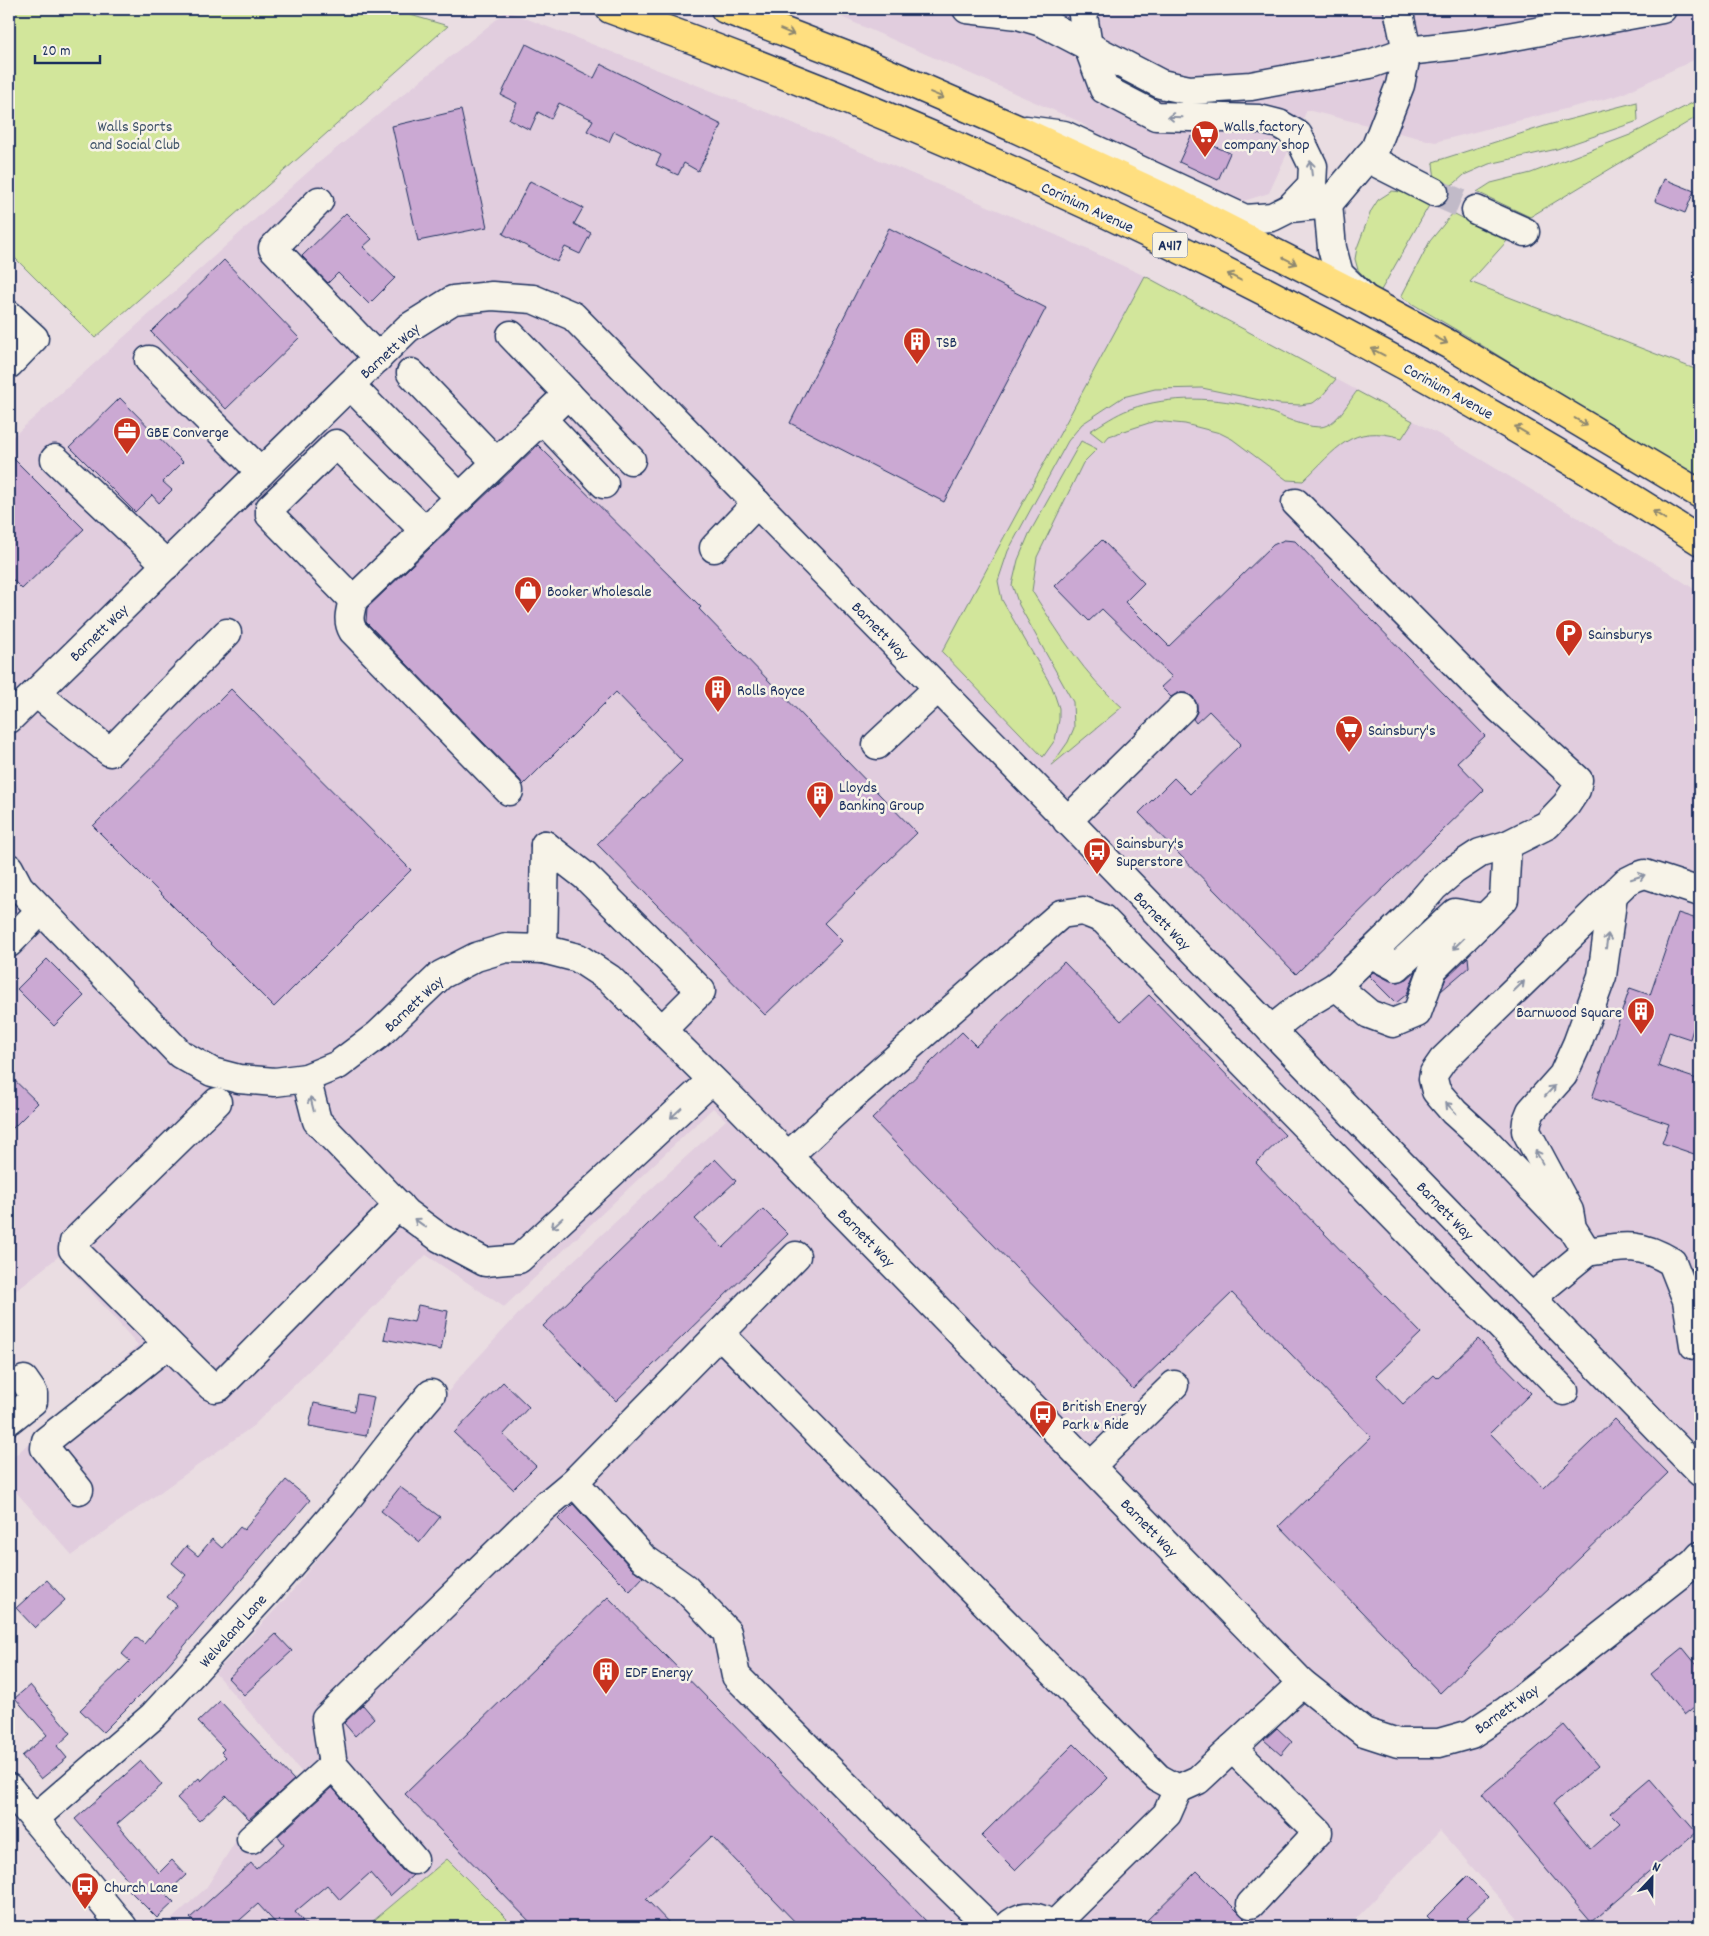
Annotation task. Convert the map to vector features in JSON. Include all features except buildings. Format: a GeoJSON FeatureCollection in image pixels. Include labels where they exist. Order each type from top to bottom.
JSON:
{"type":"FeatureCollection","features":[{"type":"Feature","properties":{"kind":"highway","name":"Corinium Avenue"},"geometry":{"type":"LineString","coordinates":[[610,9],[834,93],[973,152],[1116,218],[1206,262],[1434,381],[1515,426],[1608,482],[1700,541]]}},
{"type":"Feature","properties":{"kind":"highway","name":"A417"},"geometry":{"type":"LineString","coordinates":[[725,9],[860,61],[1017,129],[1183,206],[1367,300],[1450,345],[1537,395],[1700,494]]}},
{"type":"Feature","properties":{"kind":"street"},"geometry":{"type":"LineString","coordinates":[[967,9],[1018,15],[1042,22],[1161,84],[1189,90],[1251,86],[1370,64],[1407,51],[1470,44],[1662,9]]}},
{"type":"Feature","properties":{"kind":"street"},"geometry":{"type":"LineString","coordinates":[[1017,129],[1064,135],[1245,219],[1272,217],[1290,208],[1312,185],[1313,166],[1298,135],[1278,124],[1259,119],[1156,116],[1104,89],[1088,46],[1082,9]]}},
{"type":"Feature","properties":{"kind":"street"},"geometry":{"type":"LineString","coordinates":[[1290,208],[1328,204],[1375,149],[1400,85],[1407,51],[1398,9]]}},
{"type":"Feature","properties":{"kind":"street"},"geometry":{"type":"LineString","coordinates":[[1368,158],[1434,192]]}},
{"type":"Feature","properties":{"kind":"street"},"geometry":{"type":"LineString","coordinates":[[320,201],[273,248],[378,358]]}},
{"type":"Feature","properties":{"kind":"street"},"geometry":{"type":"LineString","coordinates":[[1328,204],[1332,248],[1339,274],[1367,300]]}},
{"type":"Feature","properties":{"kind":"street"},"geometry":{"type":"LineString","coordinates":[[1476,210],[1525,232]]}},
{"type":"Feature","properties":{"kind":"street","name":"Barnett Way"},"geometry":{"type":"LineString","coordinates":[[9,719],[408,328],[453,300],[492,296],[533,300],[573,316],[938,688],[1700,1472]]}},
{"type":"Feature","properties":{"kind":"street"},"geometry":{"type":"LineString","coordinates":[[9,315],[34,338],[9,364]]}},
{"type":"Feature","properties":{"kind":"street"},"geometry":{"type":"LineString","coordinates":[[511,335],[631,460]]}},
{"type":"Feature","properties":{"kind":"street"},"geometry":{"type":"LineString","coordinates":[[149,360],[261,472]]}},
{"type":"Feature","properties":{"kind":"street"},"geometry":{"type":"LineString","coordinates":[[411,372],[496,462]]}},
{"type":"Feature","properties":{"kind":"street"},"geometry":{"type":"LineString","coordinates":[[350,385],[459,497]]}},
{"type":"Feature","properties":{"kind":"street"},"geometry":{"type":"LineString","coordinates":[[509,791],[353,631],[349,618],[353,600],[568,394]]}},
{"type":"Feature","properties":{"kind":"street"},"geometry":{"type":"LineString","coordinates":[[542,419],[604,484]]}},
{"type":"Feature","properties":{"kind":"street"},"geometry":{"type":"LineString","coordinates":[[353,600],[270,515],[270,508],[298,480],[336,444],[425,531]]}},
{"type":"Feature","properties":{"kind":"street"},"geometry":{"type":"LineString","coordinates":[[55,459],[167,565]]}},
{"type":"Feature","properties":{"kind":"street"},"geometry":{"type":"LineString","coordinates":[[1271,1030],[1296,1010],[1336,986],[1409,916],[1434,887],[1454,870],[1480,853],[1507,845],[1547,825],[1566,805],[1576,790],[1578,780],[1500,709],[1296,503]]}},
{"type":"Feature","properties":{"kind":"street"},"geometry":{"type":"LineString","coordinates":[[714,548],[757,504]]}},
{"type":"Feature","properties":{"kind":"street"},"geometry":{"type":"LineString","coordinates":[[36,693],[110,752],[227,633]]}},
{"type":"Feature","properties":{"kind":"street"},"geometry":{"type":"LineString","coordinates":[[877,745],[938,688]]}},
{"type":"Feature","properties":{"kind":"street"},"geometry":{"type":"LineString","coordinates":[[1067,821],[1182,708]]}},
{"type":"Feature","properties":{"kind":"street"},"geometry":{"type":"LineString","coordinates":[[543,950],[545,845],[585,876],[701,991],[662,1030]]}},
{"type":"Feature","properties":{"kind":"street"},"geometry":{"type":"LineString","coordinates":[[1336,986],[1369,1014],[1393,1022],[1417,1013],[1433,969],[1504,898],[1507,845]]}},
{"type":"Feature","properties":{"kind":"street","name":"Barnett Way"},"geometry":{"type":"LineString","coordinates":[[9,868],[19,887],[180,1054],[212,1072],[239,1079],[275,1082],[306,1078],[338,1065],[378,1035],[441,975],[476,957],[506,948],[543,950],[578,958],[610,979],[788,1156],[1302,1683],[1364,1732],[1398,1743],[1439,1743],[1471,1734],[1506,1711],[1698,1559]]}},
{"type":"Feature","properties":{"kind":"street"},"geometry":{"type":"LineString","coordinates":[[1572,1228],[1562,1222],[1486,1141],[1454,1112],[1436,1091],[1433,1079],[1434,1073],[1443,1060],[1626,882],[1645,874],[1700,892]]}},
{"type":"Feature","properties":{"kind":"street"},"geometry":{"type":"LineString","coordinates":[[1587,1252],[1572,1228],[1569,1211],[1526,1131],[1527,1120],[1531,1111],[1563,1075],[1577,1044],[1602,976],[1613,895]]}},
{"type":"Feature","properties":{"kind":"street"},"geometry":{"type":"LineString","coordinates":[[9,943],[41,910]]}},
{"type":"Feature","properties":{"kind":"street"},"geometry":{"type":"LineString","coordinates":[[788,1156],[846,1102],[1061,914],[1083,911],[1103,919],[1564,1391]]}},
{"type":"Feature","properties":{"kind":"street"},"geometry":{"type":"LineString","coordinates":[[1370,953],[1397,967],[1455,912],[1484,918]]}},
{"type":"Feature","properties":{"kind":"street"},"geometry":{"type":"LineString","coordinates":[[306,1078],[316,1121],[406,1213],[440,1238],[485,1262],[519,1259],[712,1080]]}},
{"type":"Feature","properties":{"kind":"street"},"geometry":{"type":"LineString","coordinates":[[217,1102],[72,1246],[211,1386],[218,1387],[399,1205]]}},
{"type":"Feature","properties":{"kind":"street"},"geometry":{"type":"LineString","coordinates":[[1531,1298],[1587,1252],[1621,1246],[1646,1248],[1672,1262],[1687,1300],[1697,1348]]}},
{"type":"Feature","properties":{"kind":"street"},"geometry":{"type":"LineString","coordinates":[[414,1860],[333,1765],[326,1719],[544,1507],[574,1482],[796,1256]]}},
{"type":"Feature","properties":{"kind":"street"},"geometry":{"type":"LineString","coordinates":[[720,1334],[1158,1778],[1178,1789]]}},
{"type":"Feature","properties":{"kind":"street"},"geometry":{"type":"LineString","coordinates":[[79,1490],[45,1448],[46,1441],[168,1344]]}},
{"type":"Feature","properties":{"kind":"street"},"geometry":{"type":"LineString","coordinates":[[9,1420],[33,1401],[33,1393],[24,1380]]}},
{"type":"Feature","properties":{"kind":"street"},"geometry":{"type":"LineString","coordinates":[[1091,1466],[1174,1385]]}},
{"type":"Feature","properties":{"kind":"street","name":"Welveland Lane"},"geometry":{"type":"LineString","coordinates":[[34,1819],[153,1716],[298,1556],[343,1504],[408,1420],[419,1393]]}},
{"type":"Feature","properties":{"kind":"street"},"geometry":{"type":"LineString","coordinates":[[574,1482],[643,1558],[688,1591],[727,1632],[736,1676],[879,1820],[990,1927]]}},
{"type":"Feature","properties":{"kind":"street"},"geometry":{"type":"LineString","coordinates":[[1007,1927],[1017,1920],[1030,1916],[1041,1918],[1053,1927],[1167,1814],[1178,1789],[1198,1780],[1302,1683]]}},
{"type":"Feature","properties":{"kind":"street"},"geometry":{"type":"LineString","coordinates":[[1232,1748],[1318,1832],[1251,1904]]}},
{"type":"Feature","properties":{"kind":"street"},"geometry":{"type":"LineString","coordinates":[[252,1839],[333,1765]]}},
{"type":"Feature","properties":{"kind":"street"},"geometry":{"type":"LineString","coordinates":[[9,1788],[123,1927]]}},
{"type":"Feature","properties":{"kind":"shaded area"},"geometry":{"type":"Polygon","coordinates":[[[823,9],[1700,9],[1700,57],[1620,95],[1435,142],[1307,110],[1269,193],[1234,204],[1116,148],[1078,121],[823,9]]]}},
{"type":"Feature","properties":{"kind":"shaded area"},"geometry":{"type":"Polygon","coordinates":[[[507,11],[781,118],[1056,235],[1145,276],[1440,435],[1667,571],[1700,593],[1700,1927],[1525,1927],[1440,1831],[1348,1927],[515,1927],[447,1860],[366,1927],[163,1927],[206,1888],[242,1831],[305,1776],[215,1673],[289,1595],[459,1378],[534,1297],[726,1120],[713,1108],[504,1307],[426,1255],[253,1426],[72,1555],[9,1484],[9,1461],[138,1345],[59,1256],[9,1296],[9,660],[14,654],[9,647],[9,440],[317,164],[507,11]]]}},
{"type":"Feature","properties":{"kind":"green space","name":"Walls Sports and Social Club"},"geometry":{"type":"Polygon","coordinates":[[[9,9],[390,9],[448,26],[95,338],[9,252],[9,9]]]}},
{"type":"Feature","properties":{"kind":"green space"},"geometry":{"type":"Polygon","coordinates":[[[1700,99],[1700,115],[1530,217],[1477,192],[1491,183],[1531,173],[1630,135],[1700,99]]]}},
{"type":"Feature","properties":{"kind":"green space"},"geometry":{"type":"Polygon","coordinates":[[[1637,102],[1638,121],[1557,149],[1489,164],[1464,175],[1446,188],[1435,177],[1433,162],[1548,125],[1637,102]]]}},
{"type":"Feature","properties":{"kind":"green space"},"geometry":{"type":"Polygon","coordinates":[[[1392,191],[1411,193],[1431,202],[1380,292],[1358,270],[1355,259],[1357,248],[1371,211],[1378,200],[1392,191]]]}},
{"type":"Feature","properties":{"kind":"green space"},"geometry":{"type":"Polygon","coordinates":[[[1453,213],[1507,241],[1470,282],[1700,371],[1700,481],[1401,297],[1430,241],[1453,213]]]}},
{"type":"Feature","properties":{"kind":"green space"},"geometry":{"type":"Polygon","coordinates":[[[1145,276],[1336,379],[1322,396],[1313,403],[1300,405],[1279,404],[1202,388],[1155,389],[1123,397],[1082,424],[1068,441],[1008,551],[998,581],[1002,600],[1052,687],[1059,708],[1055,740],[1043,757],[942,652],[1145,276]]]}},
{"type":"Feature","properties":{"kind":"green space"},"geometry":{"type":"Polygon","coordinates":[[[1357,391],[1413,421],[1402,438],[1384,434],[1369,434],[1346,442],[1336,449],[1303,481],[1287,480],[1232,439],[1220,433],[1185,424],[1155,421],[1109,436],[1104,442],[1090,431],[1114,416],[1145,404],[1194,399],[1242,404],[1265,410],[1304,425],[1320,427],[1332,423],[1357,391]]]}},
{"type":"Feature","properties":{"kind":"green space"},"geometry":{"type":"Polygon","coordinates":[[[1081,441],[1097,449],[1083,463],[1037,557],[1032,591],[1062,638],[1084,667],[1096,682],[1122,707],[1051,766],[1068,742],[1074,728],[1073,702],[1019,605],[1012,585],[1018,560],[1029,534],[1081,441]]]}},
{"type":"Feature","properties":{"kind":"green space"},"geometry":{"type":"Polygon","coordinates":[[[447,1859],[515,1927],[366,1927],[447,1859]]]}},
{"type":"Feature","properties":{"kind":"tunnel"},"geometry":{"type":"LineString","coordinates":[[1434,192],[1476,210]]}},
{"type":"Feature","properties":{"kind":"place","name":"Walls factory company shop"},"geometry":{"type":"Point","coordinates":[1205,158]}},
{"type":"Feature","properties":{"kind":"place","name":"TSB"},"geometry":{"type":"Point","coordinates":[917,365]}},
{"type":"Feature","properties":{"kind":"place","name":"GBE Converge"},"geometry":{"type":"Point","coordinates":[127,455]}},
{"type":"Feature","properties":{"kind":"place","name":"Booker Wholesale"},"geometry":{"type":"Point","coordinates":[528,614]}},
{"type":"Feature","properties":{"kind":"place","name":"Sainsburys"},"geometry":{"type":"Point","coordinates":[1569,657]}},
{"type":"Feature","properties":{"kind":"place","name":"Rolls Royce"},"geometry":{"type":"Point","coordinates":[718,713]}},
{"type":"Feature","properties":{"kind":"place","name":"Sainsbury's"},"geometry":{"type":"Point","coordinates":[1349,753]}},
{"type":"Feature","properties":{"kind":"place","name":"Lloyds Banking Group"},"geometry":{"type":"Point","coordinates":[820,819]}},
{"type":"Feature","properties":{"kind":"place","name":"Sainsbury's Superstore"},"geometry":{"type":"Point","coordinates":[1097,875]}},
{"type":"Feature","properties":{"kind":"place","name":"Barnwood Square"},"geometry":{"type":"Point","coordinates":[1641,1035]}},
{"type":"Feature","properties":{"kind":"place","name":"British Energy Park & Ride"},"geometry":{"type":"Point","coordinates":[1043,1438]}},
{"type":"Feature","properties":{"kind":"place","name":"EDF Energy"},"geometry":{"type":"Point","coordinates":[606,1695]}},
{"type":"Feature","properties":{"kind":"place","name":"Church Lane"},"geometry":{"type":"Point","coordinates":[85,1910]}}]}
